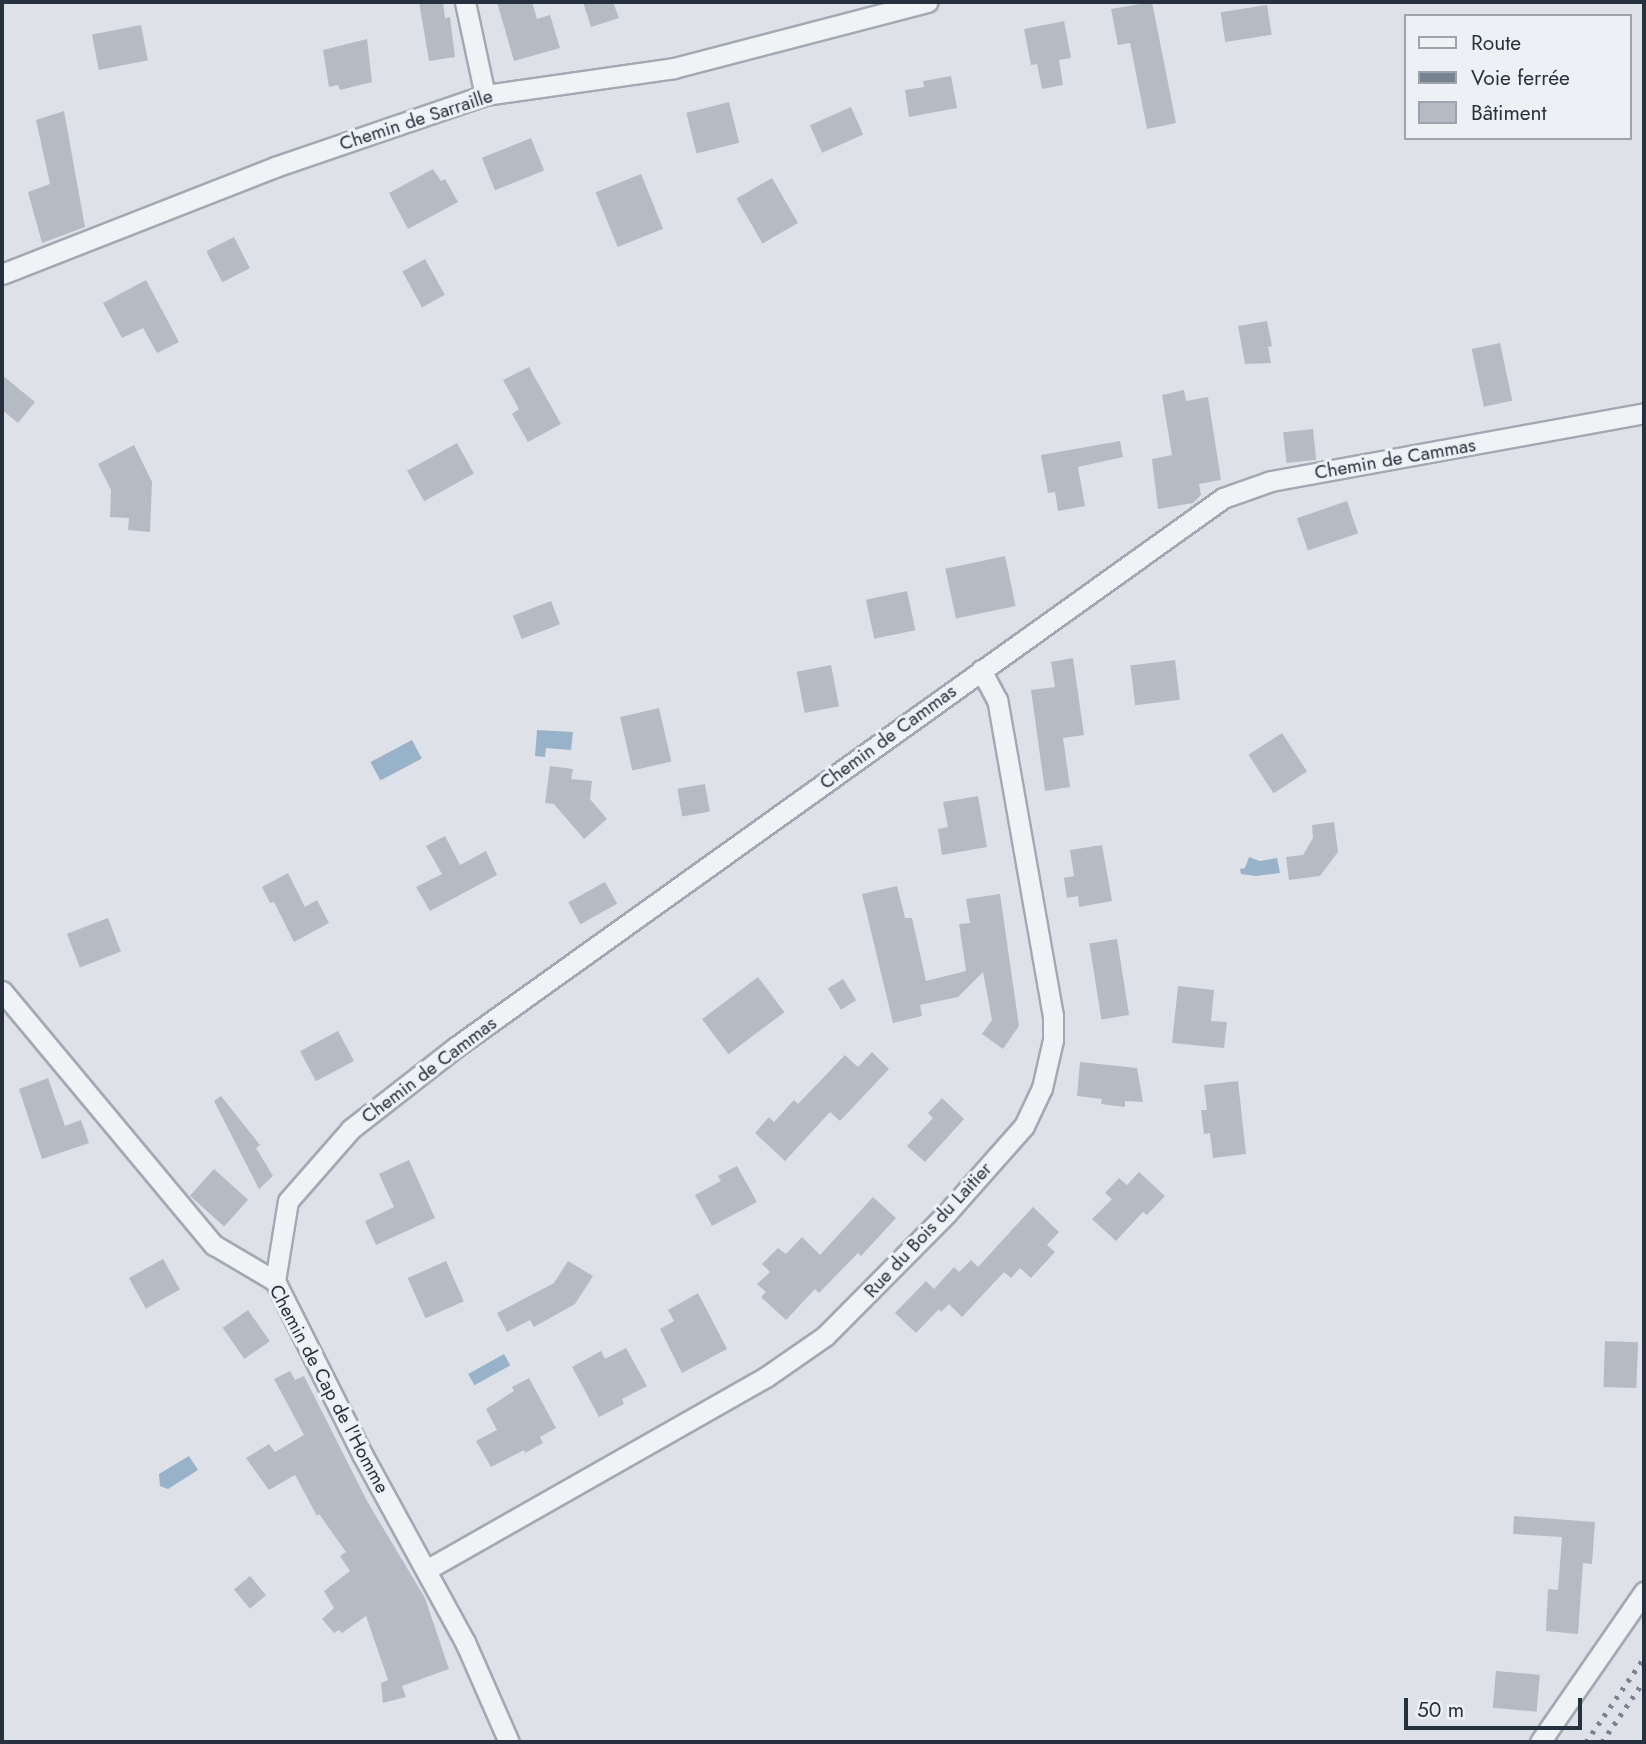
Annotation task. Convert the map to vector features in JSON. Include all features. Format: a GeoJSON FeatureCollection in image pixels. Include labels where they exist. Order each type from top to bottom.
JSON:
{"type":"FeatureCollection","features":[{"type":"Feature","properties":{"kind":"street"},"geometry":{"type":"LineString","coordinates":[[466,2],[485,95]]}},
{"type":"Feature","properties":{"kind":"street","name":"Chemin de Sarraille"},"geometry":{"type":"LineString","coordinates":[[2,274],[275,167],[485,95],[674,68],[928,2]]}},
{"type":"Feature","properties":{"kind":"street","name":"Chemin de Cammas"},"geometry":{"type":"LineString","coordinates":[[275,1281],[288,1201],[351,1129],[456,1047],[1223,498],[1271,481],[1644,412]]}},
{"type":"Feature","properties":{"kind":"street","name":"Rue du Bois du Laitier"},"geometry":{"type":"LineString","coordinates":[[426,1570],[766,1377],[825,1336],[947,1213],[1024,1125],[1042,1088],[1053,1040],[1053,1016],[997,701],[981,670]]}},
{"type":"Feature","properties":{"kind":"street","name":"Chemin de Cap de l'Homme"},"geometry":{"type":"LineString","coordinates":[[2,991],[214,1245],[275,1281],[362,1454],[464,1642],[509,1742]]}},
{"type":"Feature","properties":{"kind":"street"},"geometry":{"type":"LineString","coordinates":[[1540,1742],[1644,1592]]}},
{"type":"Feature","properties":{"kind":"water"},"geometry":{"type":"Polygon","coordinates":[[[537,730],[573,732],[571,750],[546,748],[545,757],[535,756],[537,730]]]}},
{"type":"Feature","properties":{"kind":"water"},"geometry":{"type":"Polygon","coordinates":[[[412,740],[422,759],[380,781],[371,762],[412,740]]]}},
{"type":"Feature","properties":{"kind":"water"},"geometry":{"type":"Polygon","coordinates":[[[1249,857],[1260,861],[1277,858],[1280,873],[1256,876],[1241,874],[1240,869],[1245,868],[1249,857]]]}},
{"type":"Feature","properties":{"kind":"water"},"geometry":{"type":"Polygon","coordinates":[[[504,1354],[510,1365],[474,1385],[468,1374],[504,1354]]]}},
{"type":"Feature","properties":{"kind":"water"},"geometry":{"type":"Polygon","coordinates":[[[189,1456],[198,1470],[168,1489],[160,1486],[159,1474],[189,1456]]]}},
{"type":"Feature","properties":{"kind":"building"},"geometry":{"type":"Polygon","coordinates":[[[419,2],[443,2],[445,18],[450,17],[455,57],[429,61],[419,2]]]}},
{"type":"Feature","properties":{"kind":"building"},"geometry":{"type":"Polygon","coordinates":[[[497,2],[532,2],[537,19],[550,15],[560,48],[514,61],[497,2]]]}},
{"type":"Feature","properties":{"kind":"building"},"geometry":{"type":"Polygon","coordinates":[[[583,2],[613,2],[619,18],[591,27],[583,2]]]}},
{"type":"Feature","properties":{"kind":"building"},"geometry":{"type":"Polygon","coordinates":[[[1152,2],[1176,123],[1147,129],[1130,43],[1118,45],[1111,9],[1152,2]]]}},
{"type":"Feature","properties":{"kind":"building"},"geometry":{"type":"Polygon","coordinates":[[[1267,5],[1272,35],[1225,42],[1221,12],[1267,5]]]}},
{"type":"Feature","properties":{"kind":"building"},"geometry":{"type":"Polygon","coordinates":[[[1064,21],[1071,58],[1059,60],[1063,85],[1042,89],[1037,64],[1031,65],[1024,29],[1064,21]]]}},
{"type":"Feature","properties":{"kind":"building"},"geometry":{"type":"Polygon","coordinates":[[[141,25],[148,60],[99,70],[92,35],[141,25]]]}},
{"type":"Feature","properties":{"kind":"building"},"geometry":{"type":"Polygon","coordinates":[[[367,39],[372,82],[340,90],[338,85],[329,87],[323,50],[367,39]]]}},
{"type":"Feature","properties":{"kind":"building"},"geometry":{"type":"Polygon","coordinates":[[[951,76],[957,108],[909,117],[905,90],[924,87],[923,81],[951,76]]]}},
{"type":"Feature","properties":{"kind":"building"},"geometry":{"type":"Polygon","coordinates":[[[729,102],[739,143],[696,153],[686,113],[729,102]]]}},
{"type":"Feature","properties":{"kind":"building"},"geometry":{"type":"Polygon","coordinates":[[[851,107],[863,134],[822,153],[810,125],[851,107]]]}},
{"type":"Feature","properties":{"kind":"building"},"geometry":{"type":"Polygon","coordinates":[[[64,111],[85,227],[42,243],[28,192],[50,184],[36,120],[64,111]]]}},
{"type":"Feature","properties":{"kind":"building"},"geometry":{"type":"Polygon","coordinates":[[[531,138],[544,170],[495,190],[482,158],[531,138]]]}},
{"type":"Feature","properties":{"kind":"building"},"geometry":{"type":"Polygon","coordinates":[[[433,169],[441,181],[445,179],[458,202],[408,229],[389,193],[433,169]]]}},
{"type":"Feature","properties":{"kind":"building"},"geometry":{"type":"Polygon","coordinates":[[[641,174],[663,229],[618,247],[596,192],[641,174]]]}},
{"type":"Feature","properties":{"kind":"building"},"geometry":{"type":"Polygon","coordinates":[[[772,178],[798,223],[762,244],[736,198],[772,178]]]}},
{"type":"Feature","properties":{"kind":"building"},"geometry":{"type":"Polygon","coordinates":[[[234,237],[250,268],[222,282],[206,251],[234,237]]]}},
{"type":"Feature","properties":{"kind":"building"},"geometry":{"type":"Polygon","coordinates":[[[425,259],[445,295],[422,307],[402,272],[425,259]]]}},
{"type":"Feature","properties":{"kind":"building"},"geometry":{"type":"Polygon","coordinates":[[[146,280],[179,342],[157,353],[143,328],[122,338],[103,303],[146,280]]]}},
{"type":"Feature","properties":{"kind":"building"},"geometry":{"type":"Polygon","coordinates":[[[1267,321],[1272,346],[1268,347],[1271,363],[1245,364],[1238,326],[1267,321]]]}},
{"type":"Feature","properties":{"kind":"building"},"geometry":{"type":"Polygon","coordinates":[[[1500,343],[1512,401],[1484,407],[1472,349],[1500,343]]]}},
{"type":"Feature","properties":{"kind":"building"},"geometry":{"type":"Polygon","coordinates":[[[529,367],[561,424],[528,442],[512,414],[519,409],[503,380],[529,367]]]}},
{"type":"Feature","properties":{"kind":"building"},"geometry":{"type":"Polygon","coordinates":[[[2,375],[35,402],[18,423],[2,410],[2,375]]]}},
{"type":"Feature","properties":{"kind":"building"},"geometry":{"type":"Polygon","coordinates":[[[1184,390],[1186,401],[1208,397],[1221,480],[1199,484],[1201,495],[1193,503],[1158,509],[1152,459],[1172,455],[1162,395],[1184,390]]]}},
{"type":"Feature","properties":{"kind":"building"},"geometry":{"type":"Polygon","coordinates":[[[1313,429],[1316,460],[1286,463],[1283,432],[1313,429]]]}},
{"type":"Feature","properties":{"kind":"building"},"geometry":{"type":"Polygon","coordinates":[[[1120,441],[1123,457],[1078,467],[1085,506],[1058,511],[1055,492],[1048,493],[1041,455],[1120,441]]]}},
{"type":"Feature","properties":{"kind":"building"},"geometry":{"type":"Polygon","coordinates":[[[457,443],[474,474],[424,501],[407,471],[457,443]]]}},
{"type":"Feature","properties":{"kind":"building"},"geometry":{"type":"Polygon","coordinates":[[[134,445],[152,482],[150,532],[128,530],[129,518],[110,517],[111,490],[98,464],[134,445]]]}},
{"type":"Feature","properties":{"kind":"building"},"geometry":{"type":"Polygon","coordinates":[[[1347,501],[1358,533],[1308,550],[1297,518],[1347,501]]]}},
{"type":"Feature","properties":{"kind":"building"},"geometry":{"type":"Polygon","coordinates":[[[1005,556],[1016,606],[956,619],[945,569],[1005,556]]]}},
{"type":"Feature","properties":{"kind":"building"},"geometry":{"type":"Polygon","coordinates":[[[907,591],[915,630],[874,639],[866,600],[907,591]]]}},
{"type":"Feature","properties":{"kind":"building"},"geometry":{"type":"Polygon","coordinates":[[[551,601],[560,624],[522,639],[513,616],[551,601]]]}},
{"type":"Feature","properties":{"kind":"building"},"geometry":{"type":"Polygon","coordinates":[[[1073,658],[1084,735],[1063,738],[1070,787],[1045,791],[1031,690],[1055,687],[1051,662],[1073,658]]]}},
{"type":"Feature","properties":{"kind":"building"},"geometry":{"type":"Polygon","coordinates":[[[1175,660],[1180,700],[1135,705],[1130,665],[1175,660]]]}},
{"type":"Feature","properties":{"kind":"building"},"geometry":{"type":"Polygon","coordinates":[[[831,665],[839,706],[805,713],[797,672],[831,665]]]}},
{"type":"Feature","properties":{"kind":"building"},"geometry":{"type":"Polygon","coordinates":[[[659,708],[671,762],[632,771],[620,717],[659,708]]]}},
{"type":"Feature","properties":{"kind":"building"},"geometry":{"type":"Polygon","coordinates":[[[1282,733],[1307,772],[1274,793],[1248,755],[1282,733]]]}},
{"type":"Feature","properties":{"kind":"building"},"geometry":{"type":"Polygon","coordinates":[[[550,766],[573,769],[571,779],[592,781],[590,799],[607,819],[584,839],[554,804],[545,803],[550,766]]]}},
{"type":"Feature","properties":{"kind":"building"},"geometry":{"type":"Polygon","coordinates":[[[705,784],[710,812],[682,816],[677,789],[705,784]]]}},
{"type":"Feature","properties":{"kind":"building"},"geometry":{"type":"Polygon","coordinates":[[[978,796],[987,847],[942,855],[938,829],[948,827],[943,802],[978,796]]]}},
{"type":"Feature","properties":{"kind":"building"},"geometry":{"type":"Polygon","coordinates":[[[1334,822],[1338,852],[1320,876],[1289,880],[1286,857],[1303,855],[1313,838],[1312,825],[1334,822]]]}},
{"type":"Feature","properties":{"kind":"building"},"geometry":{"type":"Polygon","coordinates":[[[445,836],[460,865],[486,851],[497,875],[430,911],[416,887],[442,874],[426,846],[445,836]]]}},
{"type":"Feature","properties":{"kind":"building"},"geometry":{"type":"Polygon","coordinates":[[[1102,845],[1112,901],[1079,907],[1078,896],[1067,898],[1064,878],[1074,876],[1070,850],[1102,845]]]}},
{"type":"Feature","properties":{"kind":"building"},"geometry":{"type":"Polygon","coordinates":[[[288,873],[305,907],[317,900],[329,923],[294,942],[274,902],[270,903],[262,887],[288,873]]]}},
{"type":"Feature","properties":{"kind":"building"},"geometry":{"type":"Polygon","coordinates":[[[605,882],[617,904],[580,924],[568,902],[605,882]]]}},
{"type":"Feature","properties":{"kind":"building"},"geometry":{"type":"Polygon","coordinates":[[[897,886],[905,918],[912,918],[926,981],[966,971],[959,924],[970,923],[966,899],[1000,894],[1019,1026],[1003,1049],[982,1034],[992,1020],[983,972],[958,997],[920,1005],[922,1016],[893,1023],[862,894],[897,886]]]}},
{"type":"Feature","properties":{"kind":"building"},"geometry":{"type":"Polygon","coordinates":[[[108,918],[121,952],[80,967],[67,934],[108,918]]]}},
{"type":"Feature","properties":{"kind":"building"},"geometry":{"type":"Polygon","coordinates":[[[1117,939],[1129,1015],[1101,1019],[1089,943],[1117,939]]]}},
{"type":"Feature","properties":{"kind":"building"},"geometry":{"type":"Polygon","coordinates":[[[758,977],[784,1012],[729,1054],[702,1019],[758,977]]]}},
{"type":"Feature","properties":{"kind":"building"},"geometry":{"type":"Polygon","coordinates":[[[843,979],[856,1000],[841,1010],[828,989],[843,979]]]}},
{"type":"Feature","properties":{"kind":"building"},"geometry":{"type":"Polygon","coordinates":[[[1178,986],[1214,990],[1211,1021],[1227,1022],[1224,1048],[1172,1043],[1178,986]]]}},
{"type":"Feature","properties":{"kind":"building"},"geometry":{"type":"Polygon","coordinates":[[[338,1031],[354,1061],[316,1081],[300,1051],[338,1031]]]}},
{"type":"Feature","properties":{"kind":"building"},"geometry":{"type":"Polygon","coordinates":[[[872,1052],[889,1069],[840,1121],[830,1112],[785,1161],[755,1133],[769,1117],[774,1122],[794,1100],[798,1104],[845,1055],[858,1067],[872,1052]]]}},
{"type":"Feature","properties":{"kind":"building"},"geometry":{"type":"Polygon","coordinates":[[[1080,1062],[1137,1068],[1143,1102],[1125,1101],[1125,1107],[1101,1104],[1102,1099],[1077,1096],[1080,1062]]]}},
{"type":"Feature","properties":{"kind":"building"},"geometry":{"type":"Polygon","coordinates":[[[48,1078],[65,1126],[81,1120],[89,1143],[42,1159],[19,1089],[48,1078]]]}},
{"type":"Feature","properties":{"kind":"building"},"geometry":{"type":"Polygon","coordinates":[[[1238,1081],[1246,1154],[1213,1158],[1210,1133],[1204,1134],[1201,1110],[1207,1110],[1204,1085],[1238,1081]]]}},
{"type":"Feature","properties":{"kind":"building"},"geometry":{"type":"Polygon","coordinates":[[[221,1096],[260,1145],[256,1148],[273,1176],[259,1189],[214,1101],[221,1096]]]}},
{"type":"Feature","properties":{"kind":"building"},"geometry":{"type":"Polygon","coordinates":[[[942,1098],[964,1119],[925,1162],[907,1146],[933,1118],[928,1113],[942,1098]]]}},
{"type":"Feature","properties":{"kind":"building"},"geometry":{"type":"Polygon","coordinates":[[[409,1160],[435,1218],[376,1245],[365,1221],[394,1207],[379,1174],[409,1160]]]}},
{"type":"Feature","properties":{"kind":"building"},"geometry":{"type":"Polygon","coordinates":[[[737,1166],[757,1202],[712,1226],[695,1195],[721,1181],[718,1176],[737,1166]]]}},
{"type":"Feature","properties":{"kind":"building"},"geometry":{"type":"Polygon","coordinates":[[[214,1169],[248,1200],[224,1227],[190,1196],[214,1169]]]}},
{"type":"Feature","properties":{"kind":"building"},"geometry":{"type":"Polygon","coordinates":[[[1139,1172],[1165,1196],[1147,1215],[1143,1212],[1116,1241],[1092,1219],[1112,1199],[1105,1193],[1119,1178],[1127,1185],[1139,1172]]]}},
{"type":"Feature","properties":{"kind":"building"},"geometry":{"type":"Polygon","coordinates":[[[873,1197],[896,1218],[861,1256],[858,1253],[819,1293],[815,1289],[786,1320],[761,1297],[766,1292],[757,1284],[770,1272],[762,1264],[778,1248],[786,1254],[802,1237],[820,1255],[873,1197]]]}},
{"type":"Feature","properties":{"kind":"building"},"geometry":{"type":"Polygon","coordinates":[[[1033,1207],[1059,1232],[1047,1245],[1055,1252],[1031,1278],[1020,1268],[1011,1278],[1004,1272],[962,1317],[949,1304],[941,1312],[939,1309],[916,1333],[895,1313],[926,1281],[934,1289],[954,1267],[959,1272],[971,1260],[978,1267],[1033,1207]]]}},
{"type":"Feature","properties":{"kind":"building"},"geometry":{"type":"Polygon","coordinates":[[[163,1259],[180,1290],[146,1309],[129,1278],[163,1259]]]}},
{"type":"Feature","properties":{"kind":"building"},"geometry":{"type":"Polygon","coordinates":[[[446,1261],[464,1301],[426,1318],[408,1278],[446,1261]]]}},
{"type":"Feature","properties":{"kind":"building"},"geometry":{"type":"Polygon","coordinates":[[[568,1261],[593,1276],[575,1304],[534,1327],[530,1320],[507,1332],[497,1313],[554,1283],[568,1261]]]}},
{"type":"Feature","properties":{"kind":"building"},"geometry":{"type":"Polygon","coordinates":[[[698,1293],[727,1349],[682,1373],[660,1329],[674,1321],[668,1310],[698,1293]]]}},
{"type":"Feature","properties":{"kind":"building"},"geometry":{"type":"Polygon","coordinates":[[[248,1310],[270,1341],[244,1359],[223,1328],[248,1310]]]}},
{"type":"Feature","properties":{"kind":"building"},"geometry":{"type":"Polygon","coordinates":[[[1605,1341],[1638,1342],[1636,1388],[1603,1387],[1605,1341]]]}},
{"type":"Feature","properties":{"kind":"building"},"geometry":{"type":"Polygon","coordinates":[[[626,1348],[647,1386],[622,1399],[624,1404],[599,1417],[572,1367],[601,1351],[605,1359],[626,1348]]]}},
{"type":"Feature","properties":{"kind":"building"},"geometry":{"type":"Polygon","coordinates":[[[290,1371],[295,1380],[304,1376],[367,1501],[425,1598],[449,1669],[402,1686],[406,1697],[383,1703],[381,1683],[388,1680],[366,1616],[342,1633],[339,1630],[334,1633],[322,1619],[334,1608],[324,1591],[350,1571],[340,1556],[346,1552],[319,1514],[317,1516],[295,1475],[269,1490],[246,1458],[269,1444],[275,1452],[304,1435],[274,1379],[290,1371]]]}},
{"type":"Feature","properties":{"kind":"building"},"geometry":{"type":"Polygon","coordinates":[[[529,1378],[556,1428],[540,1437],[543,1443],[491,1467],[476,1441],[497,1430],[486,1409],[514,1391],[512,1387],[529,1378]]]}},
{"type":"Feature","properties":{"kind":"building"},"geometry":{"type":"Polygon","coordinates":[[[1514,1516],[1595,1522],[1592,1564],[1583,1563],[1578,1634],[1546,1631],[1548,1589],[1558,1590],[1562,1537],[1513,1534],[1514,1516]]]}},
{"type":"Feature","properties":{"kind":"building"},"geometry":{"type":"Polygon","coordinates":[[[250,1576],[266,1595],[250,1609],[234,1589],[250,1576]]]}},
{"type":"Feature","properties":{"kind":"building"},"geometry":{"type":"Polygon","coordinates":[[[1496,1671],[1540,1675],[1537,1712],[1493,1708],[1496,1671]]]}},
{"type":"Feature","properties":{"kind":"railway"},"geometry":{"type":"LineString","coordinates":[[1586,1742],[1644,1658]]}},
{"type":"Feature","properties":{"kind":"railway"},"geometry":{"type":"LineString","coordinates":[[1602,1742],[1644,1681]]}}]}
